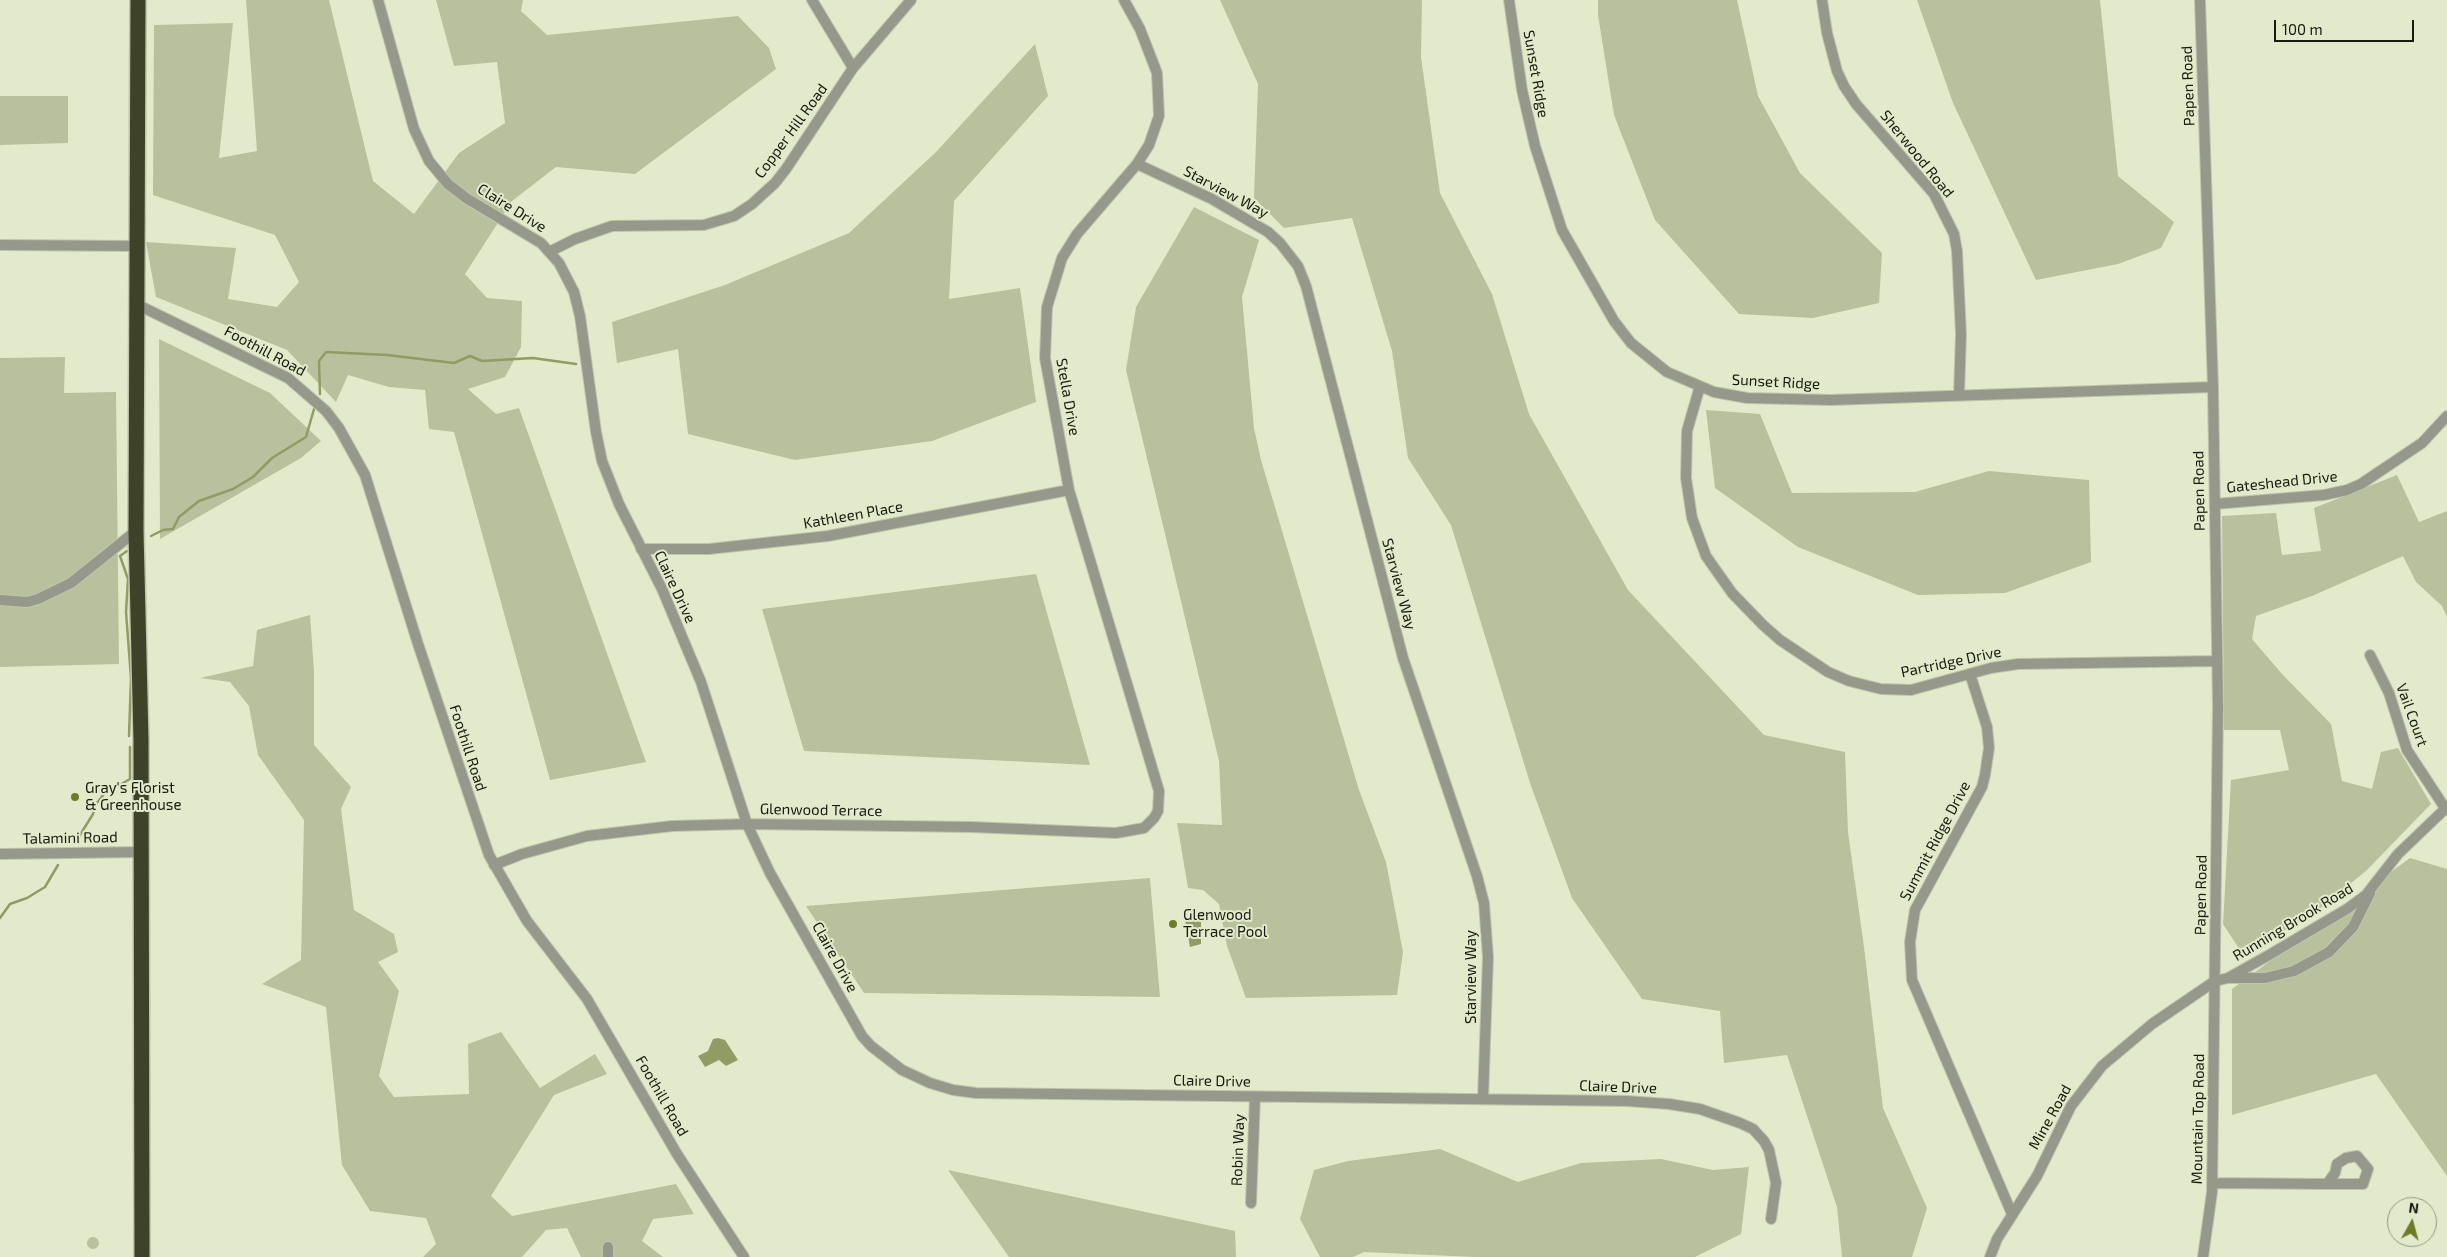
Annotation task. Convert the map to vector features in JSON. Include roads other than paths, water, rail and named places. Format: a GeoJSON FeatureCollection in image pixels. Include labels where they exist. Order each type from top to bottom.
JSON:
{"type":"FeatureCollection","features":[{"type":"Feature","properties":{"kind":"highway"},"geometry":{"type":"LineString","coordinates":[[138,0],[136,531],[138,557],[141,852],[142,1257]]}},
{"type":"Feature","properties":{"kind":"street","name":"Claire Drive"},"geometry":{"type":"LineString","coordinates":[[378,0],[414,129],[429,161],[448,184],[466,198],[533,237],[550,252],[559,263],[574,292],[580,316],[591,408],[602,460],[619,504],[662,589],[701,682],[747,824],[770,872],[862,1036],[871,1046],[902,1070],[953,1090],[976,1093],[1484,1099],[1669,1104],[1700,1110],[1740,1123],[1753,1130],[1764,1141],[1769,1150],[1776,1183],[1771,1219]]}},
{"type":"Feature","properties":{"kind":"street"},"geometry":{"type":"LineString","coordinates":[[812,0],[853,68]]}},
{"type":"Feature","properties":{"kind":"street","name":"Copper Hill Road"},"geometry":{"type":"LineString","coordinates":[[550,252],[575,239],[612,226],[704,225],[734,216],[752,204],[775,183],[853,68],[910,0]]}},
{"type":"Feature","properties":{"kind":"street","name":"Stella Drive"},"geometry":{"type":"LineString","coordinates":[[1124,0],[1140,30],[1157,73],[1159,116],[1149,145],[1137,164],[1077,234],[1062,258],[1047,307],[1045,358],[1069,490],[1159,791],[1158,811],[1150,823]]}},
{"type":"Feature","properties":{"kind":"street","name":"Sunset Ridge"},"geometry":{"type":"LineString","coordinates":[[1509,0],[1522,90],[1535,146],[1562,230],[1609,313],[1631,343],[1667,372],[1714,392],[1746,398],[1831,400],[2213,387]]}},
{"type":"Feature","properties":{"kind":"street","name":"Sherwood Road"},"geometry":{"type":"LineString","coordinates":[[1822,0],[1827,33],[1837,71],[1844,86],[1856,104],[1934,194],[1954,234],[1957,251],[1961,334],[1959,395]]}},
{"type":"Feature","properties":{"kind":"street","name":"Papen Road"},"geometry":{"type":"LineString","coordinates":[[2200,0],[2215,504],[2217,661],[2215,981]]}},
{"type":"Feature","properties":{"kind":"street","name":"Starview Way"},"geometry":{"type":"LineString","coordinates":[[1137,164],[1212,199],[1268,232],[1280,243],[1298,266],[1306,286],[1403,658],[1477,876],[1484,903],[1488,957],[1484,1099]]}},
{"type":"Feature","properties":{"kind":"street"},"geometry":{"type":"LineString","coordinates":[[0,245],[136,246]]}},
{"type":"Feature","properties":{"kind":"street","name":"Foothill Road"},"geometry":{"type":"LineString","coordinates":[[136,304],[288,378],[326,411],[340,428],[365,475],[452,748],[494,865],[527,921],[587,999],[682,1161],[744,1257]]}},
{"type":"Feature","properties":{"kind":"street","name":"Partridge Drive"},"geometry":{"type":"LineString","coordinates":[[1700,386],[1687,431],[1688,496],[1695,527],[1706,556],[1732,593],[1780,640],[1828,672],[1849,681],[1881,689],[1911,690],[1991,668],[2018,664],[2217,661]]}},
{"type":"Feature","properties":{"kind":"street","name":"Gateshead Drive"},"geometry":{"type":"LineString","coordinates":[[2215,504],[2324,495],[2347,490],[2361,484],[2422,443],[2447,416]]}},
{"type":"Feature","properties":{"kind":"street","name":"Kathleen Place"},"geometry":{"type":"LineString","coordinates":[[641,549],[709,549],[828,536],[1069,490]]}},
{"type":"Feature","properties":{"kind":"street"},"geometry":{"type":"LineString","coordinates":[[0,600],[27,602],[38,599],[72,583],[136,531]]}},
{"type":"Feature","properties":{"kind":"street","name":"Vail Court"},"geometry":{"type":"LineString","coordinates":[[2370,655],[2389,693],[2407,750],[2446,808]]}},
{"type":"Feature","properties":{"kind":"street","name":"Summit Ridge Drive"},"geometry":{"type":"LineString","coordinates":[[1970,674],[1986,727],[1989,748],[1985,775],[1982,787],[1915,910],[1910,942],[1912,980],[2012,1214]]}},
{"type":"Feature","properties":{"kind":"street","name":"Running Brook Road"},"geometry":{"type":"LineString","coordinates":[[2215,981],[2228,978],[2265,978],[2294,971],[2329,952],[2353,927],[2371,889],[2398,854],[2446,808]]}},
{"type":"Feature","properties":{"kind":"street","name":"Glenwood Terrace"},"geometry":{"type":"LineString","coordinates":[[494,865],[522,854],[608,832],[672,826],[747,824],[972,827],[1116,833],[1144,828],[1150,823]]}},
{"type":"Feature","properties":{"kind":"street","name":"Talamini Road"},"geometry":{"type":"LineString","coordinates":[[0,854],[141,852]]}},
{"type":"Feature","properties":{"kind":"street","name":"Running Brook Road"},"geometry":{"type":"LineString","coordinates":[[2228,978],[2347,909],[2371,889]]}},
{"type":"Feature","properties":{"kind":"street","name":"Mountain Top Road"},"geometry":{"type":"LineString","coordinates":[[2203,1257],[2212,1183],[2215,981]]}},
{"type":"Feature","properties":{"kind":"street","name":"Mine Road"},"geometry":{"type":"LineString","coordinates":[[1990,1257],[1997,1240],[2012,1214],[2037,1176],[2071,1106],[2102,1066],[2152,1024],[2215,981]]}},
{"type":"Feature","properties":{"kind":"street","name":"Robin Way"},"geometry":{"type":"LineString","coordinates":[[1251,1203],[1255,1097]]}},
{"type":"Feature","properties":{"kind":"street"},"geometry":{"type":"LineString","coordinates":[[2212,1183],[2327,1184]]}},
{"type":"Feature","properties":{"kind":"waterway"},"geometry":{"type":"LineString","coordinates":[[320,394],[319,361],[326,352],[387,355],[454,363],[470,356],[482,361],[533,358],[576,364]]}},
{"type":"Feature","properties":{"kind":"waterway"},"geometry":{"type":"LineString","coordinates":[[151,536],[163,530],[173,529],[179,517],[199,501],[233,489],[253,477],[272,458],[306,437],[314,409]]}},
{"type":"Feature","properties":{"kind":"waterway"},"geometry":{"type":"LineString","coordinates":[[127,551],[120,556],[128,579],[126,612],[131,678],[129,736]]}},
{"type":"Feature","properties":{"kind":"waterway"},"geometry":{"type":"LineString","coordinates":[[75,843],[93,814],[96,804],[104,794],[130,779],[130,747]]}},
{"type":"Feature","properties":{"kind":"waterway"},"geometry":{"type":"LineString","coordinates":[[0,918],[10,904],[27,898],[45,887],[58,865]]}},
{"type":"Feature","properties":{"kind":"place","name":"Gray's Florist & Greenhouse"},"geometry":{"type":"Point","coordinates":[75,797]}},
{"type":"Feature","properties":{"kind":"place","name":"Glenwood Terrace Pool"},"geometry":{"type":"Point","coordinates":[1173,924]}}]}
